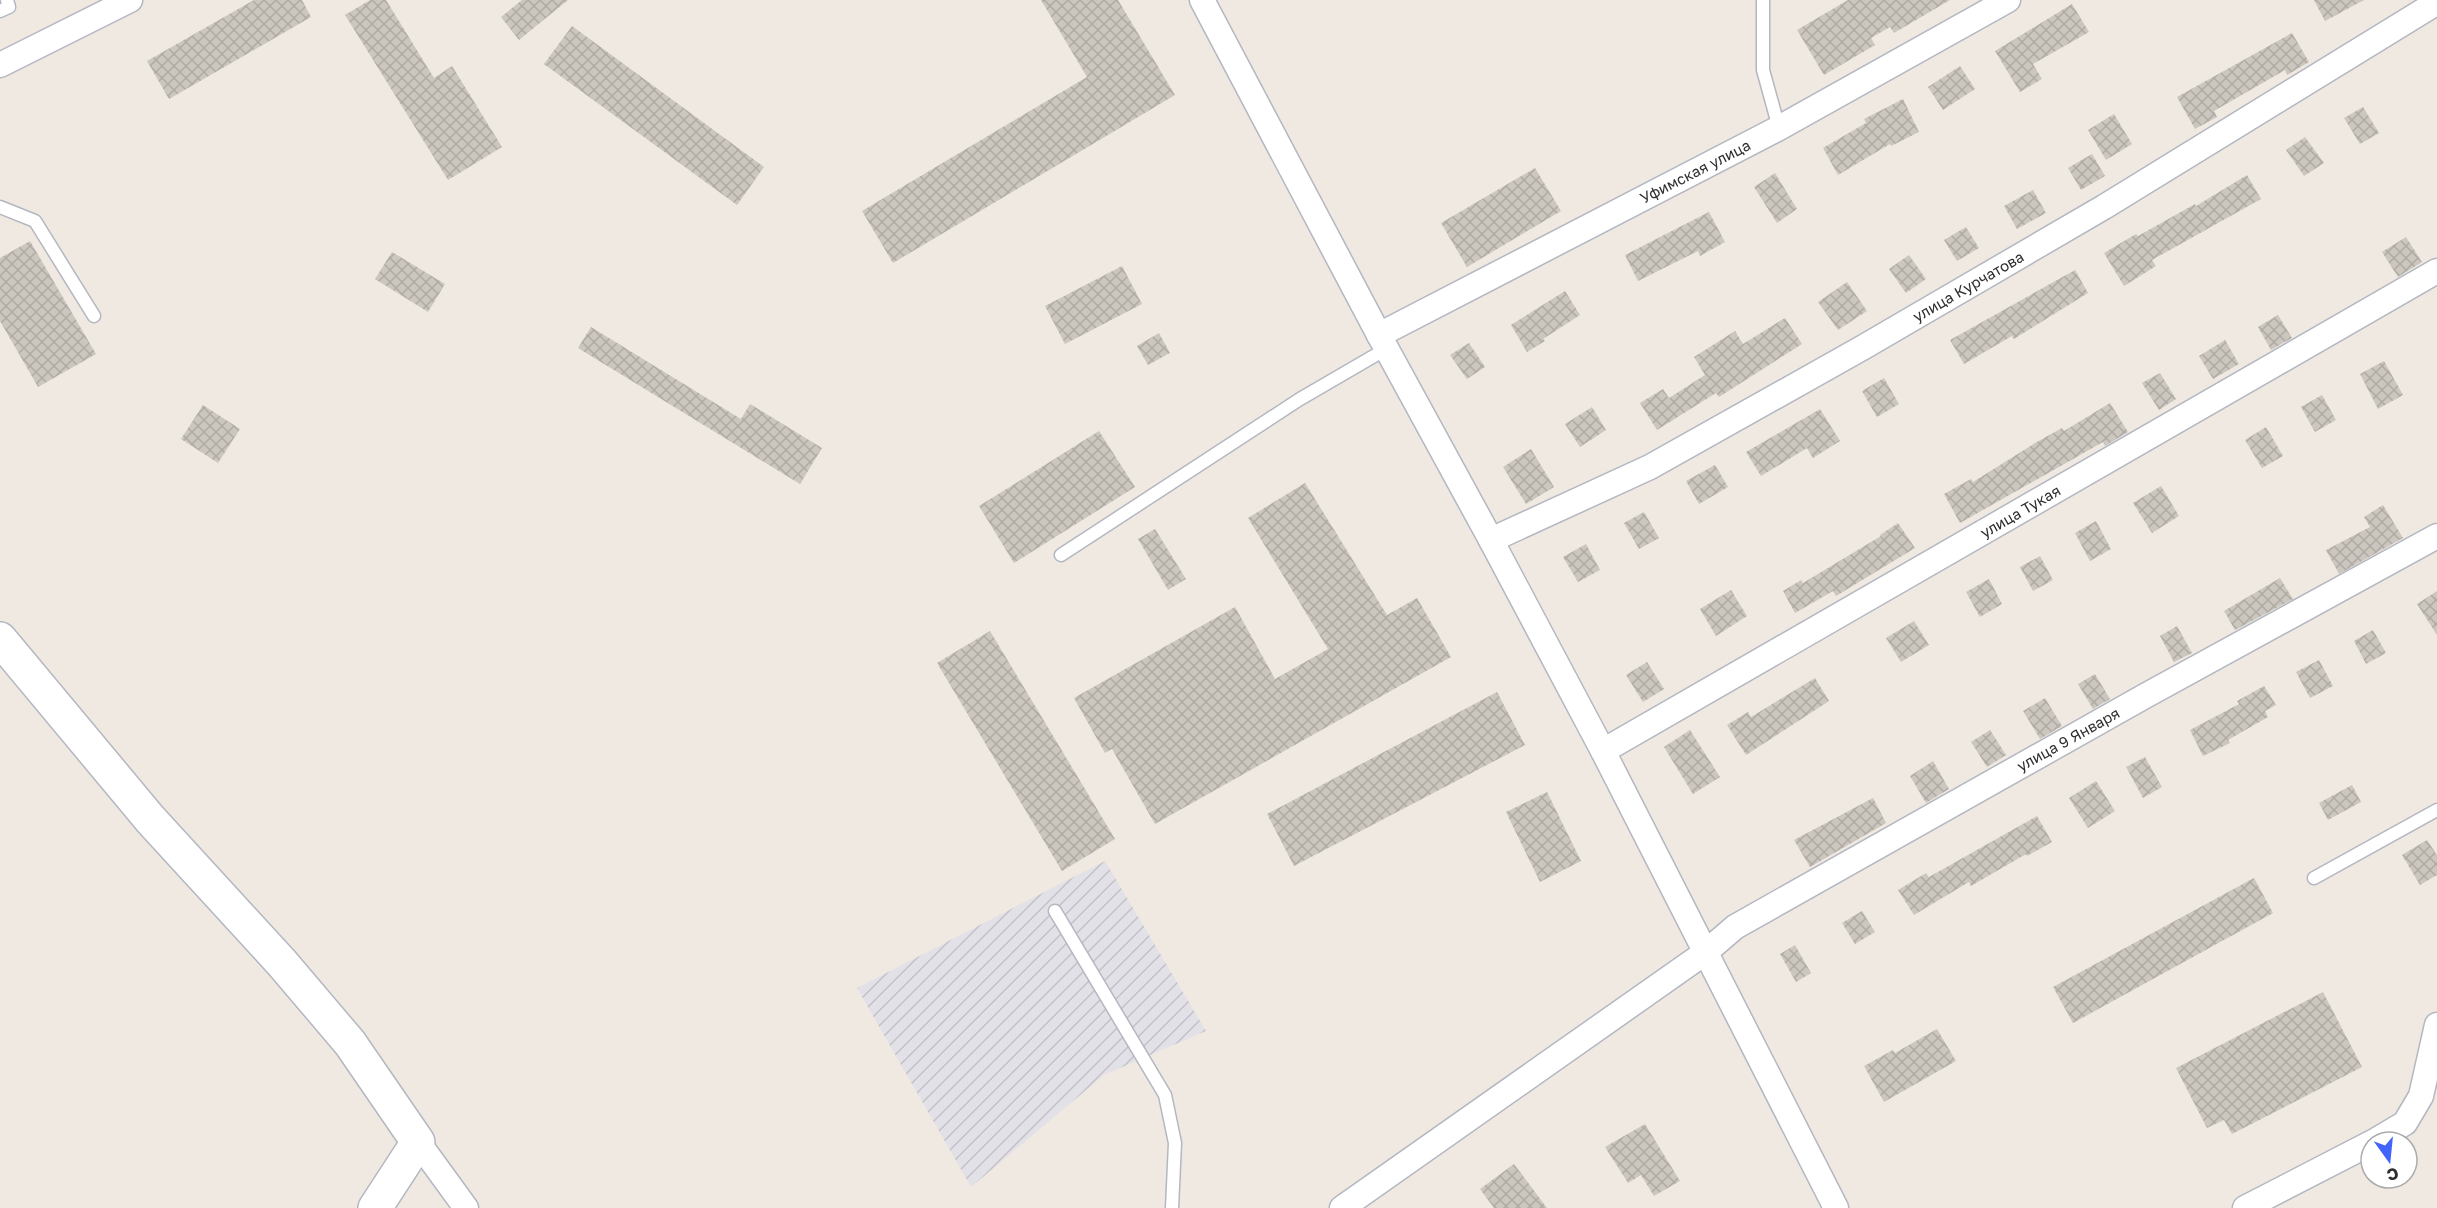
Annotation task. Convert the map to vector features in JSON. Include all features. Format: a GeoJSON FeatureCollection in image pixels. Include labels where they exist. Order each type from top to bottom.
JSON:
{"type":"FeatureCollection","features":[{"type":"Feature","properties":{"kind":"street"},"geometry":{"type":"LineString","coordinates":[[0,65],[130,0]]}},
{"type":"Feature","properties":{"kind":"street"},"geometry":{"type":"LineString","coordinates":[[1202,0],[1603,751],[1836,1208]]}},
{"type":"Feature","properties":{"kind":"street","name":"Уфимская улица"},"geometry":{"type":"LineString","coordinates":[[1383,342],[1779,128],[2008,0]]}},
{"type":"Feature","properties":{"kind":"street","name":"улица Курчатова"},"geometry":{"type":"LineString","coordinates":[[1491,540],[1650,466],[1862,348],[2104,207],[2431,7]]}},
{"type":"Feature","properties":{"kind":"street","name":"улица Тукая"},"geometry":{"type":"LineString","coordinates":[[1603,751],[2437,271]]}},
{"type":"Feature","properties":{"kind":"street","name":"улица 9 Января"},"geometry":{"type":"LineString","coordinates":[[1342,1208],[1706,952],[1736,927],[2437,536]]}},
{"type":"Feature","properties":{"kind":"street"},"geometry":{"type":"LineString","coordinates":[[0,639],[150,819],[282,963],[350,1043],[466,1208]]}},
{"type":"Feature","properties":{"kind":"street"},"geometry":{"type":"LineString","coordinates":[[2393,1130],[2405,1123],[2421,1096],[2437,1026]]}},
{"type":"Feature","properties":{"kind":"street"},"geometry":{"type":"LineString","coordinates":[[375,1208],[418,1142]]}},
{"type":"Feature","properties":{"kind":"street"},"geometry":{"type":"LineString","coordinates":[[2245,1208],[2359,1150]]}},
{"type":"Feature","properties":{"kind":"lane"},"geometry":{"type":"LineString","coordinates":[[0,11],[9,7],[7,0]]}},
{"type":"Feature","properties":{"kind":"lane"},"geometry":{"type":"LineString","coordinates":[[1762,0],[1763,70],[1779,128]]}},
{"type":"Feature","properties":{"kind":"lane"},"geometry":{"type":"LineString","coordinates":[[0,207],[34,221],[94,316]]}},
{"type":"Feature","properties":{"kind":"lane"},"geometry":{"type":"LineString","coordinates":[[1061,555],[1383,342]]}},
{"type":"Feature","properties":{"kind":"lane"},"geometry":{"type":"LineString","coordinates":[[2314,878],[2437,810]]}},
{"type":"Feature","properties":{"kind":"lane"},"geometry":{"type":"LineString","coordinates":[[1056,911],[1165,1095],[1175,1143],[1172,1208]]}},
{"type":"Feature","properties":{"kind":"shaded area"},"geometry":{"type":"Polygon","coordinates":[[[1105,861],[1206,1031],[1104,1075],[971,1187],[857,988],[1105,861]]]}},
{"type":"Feature","properties":{"kind":"building"},"geometry":{"type":"Polygon","coordinates":[[[254,0],[302,0],[311,17],[169,99],[147,61],[254,0]]]}},
{"type":"Feature","properties":{"kind":"building"},"geometry":{"type":"Polygon","coordinates":[[[370,0],[386,0],[434,78],[452,66],[502,147],[448,180],[345,15],[370,0]]]}},
{"type":"Feature","properties":{"kind":"building"},"geometry":{"type":"Polygon","coordinates":[[[522,0],[568,0],[519,40],[501,17],[522,0]]]}},
{"type":"Feature","properties":{"kind":"building"},"geometry":{"type":"Polygon","coordinates":[[[1041,0],[1118,0],[1175,95],[893,263],[862,211],[1087,77],[1041,0]]]}},
{"type":"Feature","properties":{"kind":"building"},"geometry":{"type":"Polygon","coordinates":[[[1848,0],[1950,0],[1894,33],[1890,27],[1871,38],[1875,45],[1824,75],[1797,30],[1848,0]]]}},
{"type":"Feature","properties":{"kind":"building"},"geometry":{"type":"Polygon","coordinates":[[[2314,0],[2364,0],[2325,21],[2314,0]]]}},
{"type":"Feature","properties":{"kind":"building"},"geometry":{"type":"Polygon","coordinates":[[[2072,4],[2089,32],[2033,64],[2042,79],[2020,92],[1995,51],[2072,4]]]}},
{"type":"Feature","properties":{"kind":"building"},"geometry":{"type":"Polygon","coordinates":[[[572,26],[764,167],[737,205],[544,64],[572,26]]]}},
{"type":"Feature","properties":{"kind":"building"},"geometry":{"type":"Polygon","coordinates":[[[2292,33],[2309,62],[2287,75],[2285,70],[2214,111],[2217,117],[2195,129],[2177,97],[2292,33]]]}},
{"type":"Feature","properties":{"kind":"building"},"geometry":{"type":"Polygon","coordinates":[[[1960,66],[1975,89],[1943,110],[1928,87],[1960,66]]]}},
{"type":"Feature","properties":{"kind":"building"},"geometry":{"type":"Polygon","coordinates":[[[1903,99],[1919,132],[1891,146],[1890,144],[1838,175],[1823,148],[1866,123],[1864,119],[1903,99]]]}},
{"type":"Feature","properties":{"kind":"building"},"geometry":{"type":"Polygon","coordinates":[[[2363,107],[2379,133],[2360,144],[2344,118],[2363,107]]]}},
{"type":"Feature","properties":{"kind":"building"},"geometry":{"type":"Polygon","coordinates":[[[2114,114],[2132,144],[2106,160],[2088,130],[2114,114]]]}},
{"type":"Feature","properties":{"kind":"building"},"geometry":{"type":"Polygon","coordinates":[[[2305,137],[2324,163],[2304,176],[2286,150],[2305,137]]]}},
{"type":"Feature","properties":{"kind":"building"},"geometry":{"type":"Polygon","coordinates":[[[2092,154],[2105,176],[2081,190],[2068,168],[2092,154]]]}},
{"type":"Feature","properties":{"kind":"building"},"geometry":{"type":"Polygon","coordinates":[[[1535,168],[1561,211],[1467,267],[1441,223],[1535,168]]]}},
{"type":"Feature","properties":{"kind":"building"},"geometry":{"type":"Polygon","coordinates":[[[1775,173],[1797,209],[1777,223],[1754,187],[1775,173]]]}},
{"type":"Feature","properties":{"kind":"building"},"geometry":{"type":"Polygon","coordinates":[[[2247,175],[2261,199],[2152,260],[2156,266],[2124,286],[2104,253],[2136,234],[2138,236],[2195,204],[2196,206],[2247,175]]]}},
{"type":"Feature","properties":{"kind":"building"},"geometry":{"type":"Polygon","coordinates":[[[2033,190],[2046,213],[2017,229],[2004,206],[2033,190]]]}},
{"type":"Feature","properties":{"kind":"building"},"geometry":{"type":"Polygon","coordinates":[[[1709,212],[1725,242],[1700,256],[1698,251],[1638,281],[1625,255],[1709,212]]]}},
{"type":"Feature","properties":{"kind":"building"},"geometry":{"type":"Polygon","coordinates":[[[1966,227],[1979,248],[1957,261],[1944,240],[1966,227]]]}},
{"type":"Feature","properties":{"kind":"building"},"geometry":{"type":"Polygon","coordinates":[[[2406,237],[2422,262],[2398,277],[2382,252],[2406,237]]]}},
{"type":"Feature","properties":{"kind":"building"},"geometry":{"type":"Polygon","coordinates":[[[30,241],[96,354],[38,387],[0,321],[0,258],[30,241]]]}},
{"type":"Feature","properties":{"kind":"building"},"geometry":{"type":"Polygon","coordinates":[[[392,252],[445,284],[428,312],[375,279],[392,252]]]}},
{"type":"Feature","properties":{"kind":"building"},"geometry":{"type":"Polygon","coordinates":[[[1909,255],[1926,279],[1906,293],[1889,269],[1909,255]]]}},
{"type":"Feature","properties":{"kind":"building"},"geometry":{"type":"Polygon","coordinates":[[[1122,266],[1142,304],[1065,344],[1045,306],[1122,266]]]}},
{"type":"Feature","properties":{"kind":"building"},"geometry":{"type":"Polygon","coordinates":[[[2075,270],[2088,293],[2014,339],[2012,336],[1964,364],[1950,340],[2075,270]]]}},
{"type":"Feature","properties":{"kind":"building"},"geometry":{"type":"Polygon","coordinates":[[[1847,282],[1867,311],[1838,330],[1818,302],[1847,282]]]}},
{"type":"Feature","properties":{"kind":"building"},"geometry":{"type":"Polygon","coordinates":[[[1565,291],[1580,315],[1527,352],[1511,325],[1565,291]]]}},
{"type":"Feature","properties":{"kind":"building"},"geometry":{"type":"Polygon","coordinates":[[[2278,315],[2292,338],[2271,350],[2258,327],[2278,315]]]}},
{"type":"Feature","properties":{"kind":"building"},"geometry":{"type":"Polygon","coordinates":[[[1785,318],[1802,344],[1719,397],[1716,393],[1657,430],[1640,403],[1663,389],[1669,398],[1705,375],[1694,357],[1735,331],[1743,344],[1785,318]]]}},
{"type":"Feature","properties":{"kind":"building"},"geometry":{"type":"Polygon","coordinates":[[[591,327],[741,419],[750,404],[822,448],[800,484],[578,348],[591,327]]]}},
{"type":"Feature","properties":{"kind":"building"},"geometry":{"type":"Polygon","coordinates":[[[1159,333],[1170,353],[1148,365],[1137,346],[1159,333]]]}},
{"type":"Feature","properties":{"kind":"building"},"geometry":{"type":"Polygon","coordinates":[[[2225,340],[2239,364],[2213,379],[2199,356],[2225,340]]]}},
{"type":"Feature","properties":{"kind":"building"},"geometry":{"type":"Polygon","coordinates":[[[1469,343],[1485,367],[1467,379],[1450,355],[1469,343]]]}},
{"type":"Feature","properties":{"kind":"building"},"geometry":{"type":"Polygon","coordinates":[[[2384,361],[2403,395],[2378,409],[2360,374],[2384,361]]]}},
{"type":"Feature","properties":{"kind":"building"},"geometry":{"type":"Polygon","coordinates":[[[2160,373],[2176,399],[2159,410],[2142,383],[2160,373]]]}},
{"type":"Feature","properties":{"kind":"building"},"geometry":{"type":"Polygon","coordinates":[[[1884,378],[1899,404],[1877,417],[1862,391],[1884,378]]]}},
{"type":"Feature","properties":{"kind":"building"},"geometry":{"type":"Polygon","coordinates":[[[2322,395],[2336,420],[2315,432],[2301,407],[2322,395]]]}},
{"type":"Feature","properties":{"kind":"building"},"geometry":{"type":"Polygon","coordinates":[[[2110,403],[2128,432],[2105,446],[2103,442],[1960,523],[1944,494],[1971,479],[1973,482],[2035,443],[2062,428],[2064,431],[2110,403]]]}},
{"type":"Feature","properties":{"kind":"building"},"geometry":{"type":"Polygon","coordinates":[[[203,405],[240,429],[218,463],[181,439],[203,405]]]}},
{"type":"Feature","properties":{"kind":"building"},"geometry":{"type":"Polygon","coordinates":[[[1592,407],[1606,430],[1580,447],[1565,424],[1592,407]]]}},
{"type":"Feature","properties":{"kind":"building"},"geometry":{"type":"Polygon","coordinates":[[[1820,409],[1840,441],[1813,458],[1807,448],[1761,476],[1746,452],[1820,409]]]}},
{"type":"Feature","properties":{"kind":"building"},"geometry":{"type":"Polygon","coordinates":[[[2266,427],[2283,456],[2262,468],[2245,440],[2266,427]]]}},
{"type":"Feature","properties":{"kind":"building"},"geometry":{"type":"Polygon","coordinates":[[[1099,431],[1135,487],[1014,563],[979,506],[1099,431]]]}},
{"type":"Feature","properties":{"kind":"building"},"geometry":{"type":"Polygon","coordinates":[[[1531,449],[1554,487],[1526,504],[1503,467],[1531,449]]]}},
{"type":"Feature","properties":{"kind":"building"},"geometry":{"type":"Polygon","coordinates":[[[1715,465],[1728,487],[1699,504],[1686,481],[1715,465]]]}},
{"type":"Feature","properties":{"kind":"building"},"geometry":{"type":"Polygon","coordinates":[[[1305,483],[1387,615],[1417,598],[1451,657],[1155,824],[1112,749],[1105,753],[1074,698],[1235,607],[1275,679],[1328,649],[1248,518],[1305,483]]]}},
{"type":"Feature","properties":{"kind":"building"},"geometry":{"type":"Polygon","coordinates":[[[2161,486],[2179,516],[2152,533],[2133,503],[2161,486]]]}},
{"type":"Feature","properties":{"kind":"building"},"geometry":{"type":"Polygon","coordinates":[[[2383,505],[2403,538],[2339,574],[2326,550],[2370,527],[2364,517],[2383,505]]]}},
{"type":"Feature","properties":{"kind":"building"},"geometry":{"type":"Polygon","coordinates":[[[1644,512],[1659,538],[1639,549],[1624,523],[1644,512]]]}},
{"type":"Feature","properties":{"kind":"building"},"geometry":{"type":"Polygon","coordinates":[[[2096,521],[2111,549],[2090,561],[2075,533],[2096,521]]]}},
{"type":"Feature","properties":{"kind":"building"},"geometry":{"type":"Polygon","coordinates":[[[1898,523],[1915,548],[1836,596],[1833,591],[1795,613],[1783,591],[1801,580],[1803,583],[1881,536],[1898,523]]]}},
{"type":"Feature","properties":{"kind":"building"},"geometry":{"type":"Polygon","coordinates":[[[1155,529],[1186,579],[1168,590],[1138,539],[1155,529]]]}},
{"type":"Feature","properties":{"kind":"building"},"geometry":{"type":"Polygon","coordinates":[[[1586,544],[1600,570],[1578,582],[1563,557],[1586,544]]]}},
{"type":"Feature","properties":{"kind":"building"},"geometry":{"type":"Polygon","coordinates":[[[2040,556],[2053,580],[2033,591],[2020,567],[2040,556]]]}},
{"type":"Feature","properties":{"kind":"building"},"geometry":{"type":"Polygon","coordinates":[[[2280,578],[2293,599],[2235,630],[2224,611],[2280,578]]]}},
{"type":"Feature","properties":{"kind":"building"},"geometry":{"type":"Polygon","coordinates":[[[1989,579],[2002,604],[1980,617],[1966,592],[1989,579]]]}},
{"type":"Feature","properties":{"kind":"building"},"geometry":{"type":"Polygon","coordinates":[[[1731,590],[1747,616],[1716,636],[1700,609],[1731,590]]]}},
{"type":"Feature","properties":{"kind":"building"},"geometry":{"type":"Polygon","coordinates":[[[2437,591],[2437,635],[2417,604],[2437,591]]]}},
{"type":"Feature","properties":{"kind":"building"},"geometry":{"type":"Polygon","coordinates":[[[1914,621],[1929,645],[1901,662],[1886,638],[1914,621]]]}},
{"type":"Feature","properties":{"kind":"building"},"geometry":{"type":"Polygon","coordinates":[[[2177,626],[2192,653],[2174,662],[2160,636],[2177,626]]]}},
{"type":"Feature","properties":{"kind":"building"},"geometry":{"type":"Polygon","coordinates":[[[2373,630],[2386,653],[2366,664],[2354,641],[2373,630]]]}},
{"type":"Feature","properties":{"kind":"building"},"geometry":{"type":"Polygon","coordinates":[[[990,631],[1115,839],[1062,871],[937,663],[990,631]]]}},
{"type":"Feature","properties":{"kind":"building"},"geometry":{"type":"Polygon","coordinates":[[[2319,660],[2333,686],[2310,698],[2296,672],[2319,660]]]}},
{"type":"Feature","properties":{"kind":"building"},"geometry":{"type":"Polygon","coordinates":[[[1647,662],[1664,689],[1643,702],[1626,675],[1647,662]]]}},
{"type":"Feature","properties":{"kind":"building"},"geometry":{"type":"Polygon","coordinates":[[[2095,674],[2110,699],[2093,709],[2078,684],[2095,674]]]}},
{"type":"Feature","properties":{"kind":"building"},"geometry":{"type":"Polygon","coordinates":[[[1815,678],[1829,701],[1746,755],[1727,725],[1748,712],[1751,717],[1815,678]]]}},
{"type":"Feature","properties":{"kind":"building"},"geometry":{"type":"Polygon","coordinates":[[[2264,686],[2276,705],[2265,711],[2268,717],[2228,740],[2230,743],[2203,756],[2190,730],[2239,704],[2237,701],[2264,686]]]}},
{"type":"Feature","properties":{"kind":"building"},"geometry":{"type":"Polygon","coordinates":[[[1497,692],[1525,745],[1294,866],[1267,814],[1497,692]]]}},
{"type":"Feature","properties":{"kind":"building"},"geometry":{"type":"Polygon","coordinates":[[[2045,698],[2062,726],[2040,739],[2023,711],[2045,698]]]}},
{"type":"Feature","properties":{"kind":"building"},"geometry":{"type":"Polygon","coordinates":[[[1690,730],[1720,777],[1693,794],[1664,747],[1690,730]]]}},
{"type":"Feature","properties":{"kind":"building"},"geometry":{"type":"Polygon","coordinates":[[[1990,730],[2006,755],[1987,767],[1971,742],[1990,730]]]}},
{"type":"Feature","properties":{"kind":"building"},"geometry":{"type":"Polygon","coordinates":[[[2145,757],[2162,787],[2143,798],[2126,767],[2145,757]]]}},
{"type":"Feature","properties":{"kind":"building"},"geometry":{"type":"Polygon","coordinates":[[[1933,761],[1949,789],[1926,803],[1910,776],[1933,761]]]}},
{"type":"Feature","properties":{"kind":"building"},"geometry":{"type":"Polygon","coordinates":[[[2096,781],[2115,811],[2088,828],[2069,798],[2096,781]]]}},
{"type":"Feature","properties":{"kind":"building"},"geometry":{"type":"Polygon","coordinates":[[[2352,785],[2361,802],[2328,820],[2319,803],[2352,785]]]}},
{"type":"Feature","properties":{"kind":"building"},"geometry":{"type":"Polygon","coordinates":[[[1547,792],[1581,861],[1540,882],[1506,812],[1547,792]]]}},
{"type":"Feature","properties":{"kind":"building"},"geometry":{"type":"Polygon","coordinates":[[[1873,798],[1886,823],[1810,867],[1794,840],[1873,798]]]}},
{"type":"Feature","properties":{"kind":"building"},"geometry":{"type":"Polygon","coordinates":[[[2037,816],[2052,842],[2027,856],[2026,854],[1971,886],[1969,882],[1914,915],[1898,890],[1926,873],[1929,877],[2037,816]]]}},
{"type":"Feature","properties":{"kind":"building"},"geometry":{"type":"Polygon","coordinates":[[[2427,840],[2437,855],[2437,875],[2420,885],[2402,855],[2427,840]]]}},
{"type":"Feature","properties":{"kind":"building"},"geometry":{"type":"Polygon","coordinates":[[[2254,878],[2273,913],[2073,1023],[2053,987],[2254,878]]]}},
{"type":"Feature","properties":{"kind":"building"},"geometry":{"type":"Polygon","coordinates":[[[1862,911],[1875,932],[1855,944],[1842,923],[1862,911]]]}},
{"type":"Feature","properties":{"kind":"building"},"geometry":{"type":"Polygon","coordinates":[[[1795,945],[1811,973],[1796,982],[1780,954],[1795,945]]]}},
{"type":"Feature","properties":{"kind":"building"},"geometry":{"type":"Polygon","coordinates":[[[2323,992],[2362,1067],[2232,1134],[2224,1120],[2207,1128],[2176,1068],[2323,992]]]}},
{"type":"Feature","properties":{"kind":"building"},"geometry":{"type":"Polygon","coordinates":[[[1937,1029],[1956,1061],[1884,1102],[1864,1066],[1893,1050],[1895,1053],[1937,1029]]]}},
{"type":"Feature","properties":{"kind":"building"},"geometry":{"type":"Polygon","coordinates":[[[1645,1124],[1680,1181],[1654,1196],[1641,1175],[1628,1183],[1605,1147],[1645,1124]]]}},
{"type":"Feature","properties":{"kind":"building"},"geometry":{"type":"Polygon","coordinates":[[[1514,1164],[1547,1208],[1494,1208],[1480,1189],[1514,1164]]]}}]}
